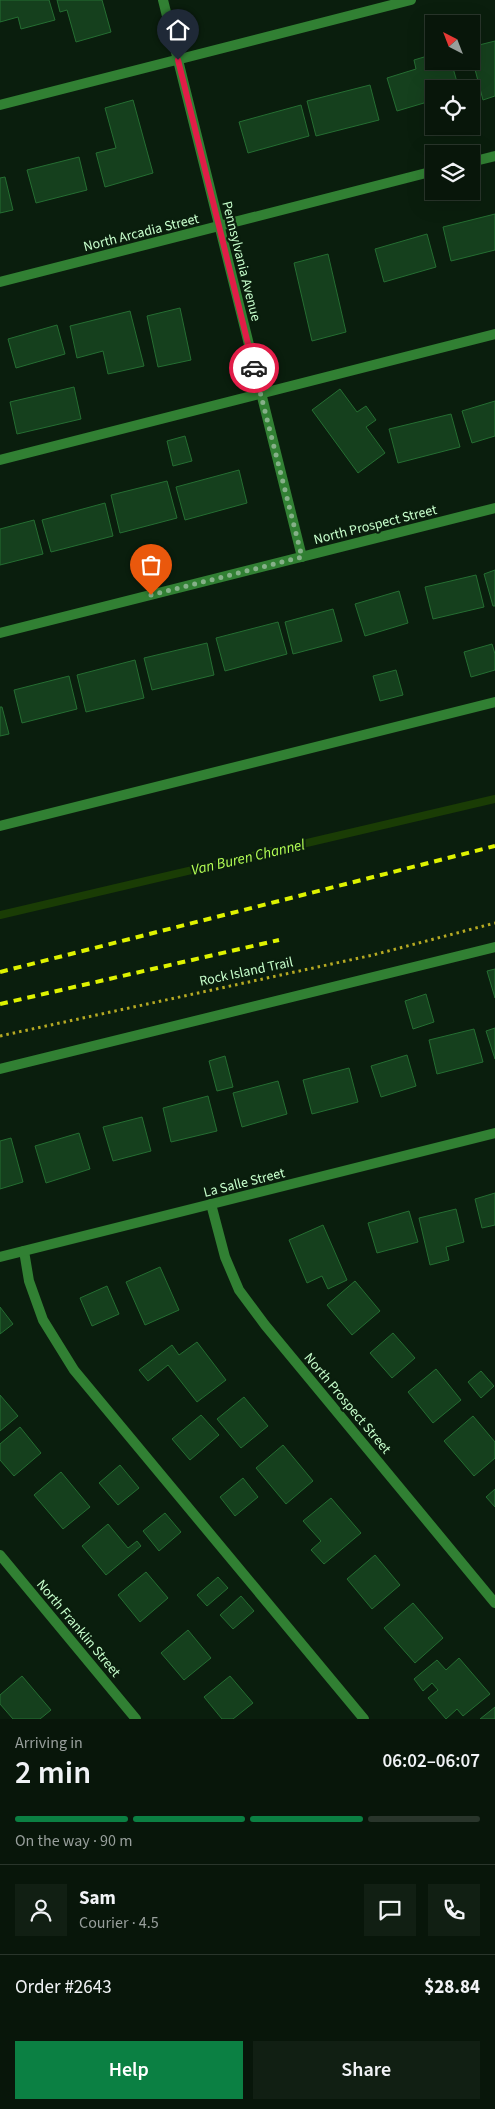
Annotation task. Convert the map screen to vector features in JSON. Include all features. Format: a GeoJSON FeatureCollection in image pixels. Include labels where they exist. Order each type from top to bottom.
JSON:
{"type":"FeatureCollection","features":[{"type":"Feature","properties":{"kind":"street","name":"Pennsylvania Avenue"},"geometry":{"type":"LineString","coordinates":[[163,0],[302,557]]}},
{"type":"Feature","properties":{"kind":"street"},"geometry":{"type":"LineString","coordinates":[[0,105],[411,0]]}},
{"type":"Feature","properties":{"kind":"street"},"geometry":{"type":"LineString","coordinates":[[480,160],[495,156]]}},
{"type":"Feature","properties":{"kind":"street","name":"North Arcadia Street"},"geometry":{"type":"LineString","coordinates":[[0,282],[425,173]]}},
{"type":"Feature","properties":{"kind":"street"},"geometry":{"type":"LineString","coordinates":[[0,460],[495,334]]}},
{"type":"Feature","properties":{"kind":"street","name":"North Prospect Street"},"geometry":{"type":"LineString","coordinates":[[0,633],[495,508]]}},
{"type":"Feature","properties":{"kind":"street"},"geometry":{"type":"LineString","coordinates":[[0,826],[495,702]]}},
{"type":"Feature","properties":{"kind":"street"},"geometry":{"type":"LineString","coordinates":[[0,1069],[495,948]]}},
{"type":"Feature","properties":{"kind":"street","name":"La Salle Street"},"geometry":{"type":"LineString","coordinates":[[0,1257],[495,1133]]}},
{"type":"Feature","properties":{"kind":"street","name":"North Prospect Street"},"geometry":{"type":"LineString","coordinates":[[211,1204],[225,1257],[239,1290],[265,1325],[495,1603]]}},
{"type":"Feature","properties":{"kind":"street"},"geometry":{"type":"LineString","coordinates":[[24,1251],[29,1281],[43,1320],[74,1370],[364,1719]]}},
{"type":"Feature","properties":{"kind":"street","name":"North Franklin Street"},"geometry":{"type":"LineString","coordinates":[[0,1555],[136,1719]]}},
{"type":"Feature","properties":{"kind":"path","name":"Rock Island Trail"},"geometry":{"type":"LineString","coordinates":[[0,1036],[373,956],[495,923]]}},
{"type":"Feature","properties":{"kind":"building"},"geometry":{"type":"Polygon","coordinates":[[[0,0],[49,0],[55,20],[21,29],[18,17],[0,22],[0,0]]]}},
{"type":"Feature","properties":{"kind":"building"},"geometry":{"type":"Polygon","coordinates":[[[57,0],[102,0],[111,32],[76,42],[67,10],[60,12],[57,0]]]}},
{"type":"Feature","properties":{"kind":"building"},"geometry":{"type":"Polygon","coordinates":[[[495,41],[495,96],[483,100],[480,80],[478,80],[475,70],[480,70],[480,45],[495,41]]]}},
{"type":"Feature","properties":{"kind":"building"},"geometry":{"type":"Polygon","coordinates":[[[425,57],[425,70],[454,70],[456,80],[425,80],[425,103],[397,111],[387,78],[416,69],[414,60],[425,57]]]}},
{"type":"Feature","properties":{"kind":"building"},"geometry":{"type":"Polygon","coordinates":[[[370,85],[379,120],[316,136],[307,101],[370,85]]]}},
{"type":"Feature","properties":{"kind":"building"},"geometry":{"type":"Polygon","coordinates":[[[133,100],[153,173],[105,187],[96,153],[116,148],[105,108],[133,100]]]}},
{"type":"Feature","properties":{"kind":"building"},"geometry":{"type":"Polygon","coordinates":[[[301,105],[309,136],[248,153],[239,122],[301,105]]]}},
{"type":"Feature","properties":{"kind":"building"},"geometry":{"type":"Polygon","coordinates":[[[79,157],[87,190],[36,203],[27,170],[79,157]]]}},
{"type":"Feature","properties":{"kind":"building"},"geometry":{"type":"Polygon","coordinates":[[[5,177],[13,210],[0,213],[0,178],[5,177]]]}},
{"type":"Feature","properties":{"kind":"building"},"geometry":{"type":"Polygon","coordinates":[[[495,214],[495,250],[451,261],[443,227],[495,214]]]}},
{"type":"Feature","properties":{"kind":"building"},"geometry":{"type":"Polygon","coordinates":[[[427,234],[436,267],[384,282],[375,249],[427,234]]]}},
{"type":"Feature","properties":{"kind":"building"},"geometry":{"type":"Polygon","coordinates":[[[328,254],[346,332],[312,341],[294,263],[328,254]]]}},
{"type":"Feature","properties":{"kind":"building"},"geometry":{"type":"Polygon","coordinates":[[[180,308],[191,360],[158,367],[147,316],[180,308]]]}},
{"type":"Feature","properties":{"kind":"building"},"geometry":{"type":"Polygon","coordinates":[[[130,311],[144,366],[108,374],[103,351],[77,358],[70,326],[130,311]]]}},
{"type":"Feature","properties":{"kind":"building"},"geometry":{"type":"Polygon","coordinates":[[[57,325],[65,354],[16,368],[8,339],[57,325]]]}},
{"type":"Feature","properties":{"kind":"building"},"geometry":{"type":"Polygon","coordinates":[[[74,387],[81,419],[17,434],[10,402],[74,387]]]}},
{"type":"Feature","properties":{"kind":"building"},"geometry":{"type":"Polygon","coordinates":[[[340,389],[357,412],[366,406],[376,420],[366,427],[385,453],[358,473],[312,410],[340,389]]]}},
{"type":"Feature","properties":{"kind":"building"},"geometry":{"type":"Polygon","coordinates":[[[495,401],[495,436],[472,443],[462,411],[495,401]]]}},
{"type":"Feature","properties":{"kind":"building"},"geometry":{"type":"Polygon","coordinates":[[[451,414],[460,447],[398,463],[389,429],[451,414]]]}},
{"type":"Feature","properties":{"kind":"building"},"geometry":{"type":"Polygon","coordinates":[[[185,436],[192,461],[173,466],[167,441],[185,436]]]}},
{"type":"Feature","properties":{"kind":"building"},"geometry":{"type":"Polygon","coordinates":[[[239,470],[247,503],[185,520],[176,487],[239,470]]]}},
{"type":"Feature","properties":{"kind":"building"},"geometry":{"type":"Polygon","coordinates":[[[167,481],[177,518],[120,533],[111,495],[167,481]]]}},
{"type":"Feature","properties":{"kind":"building"},"geometry":{"type":"Polygon","coordinates":[[[105,503],[113,536],[51,552],[42,520],[105,503]]]}},
{"type":"Feature","properties":{"kind":"building"},"geometry":{"type":"Polygon","coordinates":[[[34,520],[43,554],[0,565],[0,529],[34,520]]]}},
{"type":"Feature","properties":{"kind":"building"},"geometry":{"type":"Polygon","coordinates":[[[495,570],[495,606],[493,606],[484,574],[495,570]]]}},
{"type":"Feature","properties":{"kind":"building"},"geometry":{"type":"Polygon","coordinates":[[[476,575],[484,607],[433,619],[425,587],[476,575]]]}},
{"type":"Feature","properties":{"kind":"building"},"geometry":{"type":"Polygon","coordinates":[[[399,591],[408,623],[365,636],[355,604],[399,591]]]}},
{"type":"Feature","properties":{"kind":"building"},"geometry":{"type":"Polygon","coordinates":[[[333,609],[342,641],[293,654],[285,622],[333,609]]]}},
{"type":"Feature","properties":{"kind":"building"},"geometry":{"type":"Polygon","coordinates":[[[278,622],[287,654],[225,671],[216,638],[278,622]]]}},
{"type":"Feature","properties":{"kind":"building"},"geometry":{"type":"Polygon","coordinates":[[[207,643],[214,675],[152,690],[144,658],[207,643]]]}},
{"type":"Feature","properties":{"kind":"building"},"geometry":{"type":"Polygon","coordinates":[[[492,644],[495,654],[495,670],[471,677],[464,652],[492,644]]]}},
{"type":"Feature","properties":{"kind":"building"},"geometry":{"type":"Polygon","coordinates":[[[135,660],[144,698],[86,712],[77,675],[135,660]]]}},
{"type":"Feature","properties":{"kind":"building"},"geometry":{"type":"Polygon","coordinates":[[[396,670],[403,695],[380,701],[373,676],[396,670]]]}},
{"type":"Feature","properties":{"kind":"building"},"geometry":{"type":"Polygon","coordinates":[[[69,676],[77,709],[22,723],[14,690],[69,676]]]}},
{"type":"Feature","properties":{"kind":"building"},"geometry":{"type":"Polygon","coordinates":[[[0,707],[2,707],[9,734],[0,736],[0,707]]]}},
{"type":"Feature","properties":{"kind":"building"},"geometry":{"type":"Polygon","coordinates":[[[495,969],[495,998],[487,971],[495,969]]]}},
{"type":"Feature","properties":{"kind":"building"},"geometry":{"type":"Polygon","coordinates":[[[426,994],[434,1022],[413,1029],[405,1001],[426,994]]]}},
{"type":"Feature","properties":{"kind":"building"},"geometry":{"type":"Polygon","coordinates":[[[495,1028],[495,1059],[486,1031],[495,1028]]]}},
{"type":"Feature","properties":{"kind":"building"},"geometry":{"type":"Polygon","coordinates":[[[474,1029],[483,1062],[437,1074],[429,1040],[474,1029]]]}},
{"type":"Feature","properties":{"kind":"building"},"geometry":{"type":"Polygon","coordinates":[[[407,1055],[416,1086],[381,1097],[371,1066],[407,1055]]]}},
{"type":"Feature","properties":{"kind":"building"},"geometry":{"type":"Polygon","coordinates":[[[225,1056],[233,1087],[217,1091],[209,1061],[225,1056]]]}},
{"type":"Feature","properties":{"kind":"building"},"geometry":{"type":"Polygon","coordinates":[[[349,1068],[358,1102],[312,1114],[303,1080],[349,1068]]]}},
{"type":"Feature","properties":{"kind":"building"},"geometry":{"type":"Polygon","coordinates":[[[278,1081],[287,1114],[242,1127],[233,1093],[278,1081]]]}},
{"type":"Feature","properties":{"kind":"building"},"geometry":{"type":"Polygon","coordinates":[[[208,1096],[217,1131],[171,1142],[163,1108],[208,1096]]]}},
{"type":"Feature","properties":{"kind":"building"},"geometry":{"type":"Polygon","coordinates":[[[142,1117],[151,1151],[113,1161],[103,1127],[142,1117]]]}},
{"type":"Feature","properties":{"kind":"building"},"geometry":{"type":"Polygon","coordinates":[[[79,1133],[90,1169],[46,1183],[35,1146],[79,1133]]]}},
{"type":"Feature","properties":{"kind":"building"},"geometry":{"type":"Polygon","coordinates":[[[11,1138],[23,1182],[0,1189],[0,1141],[11,1138]]]}},
{"type":"Feature","properties":{"kind":"building"},"geometry":{"type":"Polygon","coordinates":[[[495,1193],[495,1225],[482,1228],[475,1199],[495,1193]]]}},
{"type":"Feature","properties":{"kind":"building"},"geometry":{"type":"Polygon","coordinates":[[[456,1209],[464,1242],[446,1247],[449,1260],[430,1265],[419,1218],[456,1209]]]}},
{"type":"Feature","properties":{"kind":"building"},"geometry":{"type":"Polygon","coordinates":[[[409,1211],[418,1242],[377,1253],[368,1223],[409,1211]]]}},
{"type":"Feature","properties":{"kind":"building"},"geometry":{"type":"Polygon","coordinates":[[[323,1225],[347,1280],[328,1289],[322,1276],[307,1283],[289,1240],[323,1225]]]}},
{"type":"Feature","properties":{"kind":"building"},"geometry":{"type":"Polygon","coordinates":[[[160,1267],[179,1310],[145,1325],[126,1282],[160,1267]]]}},
{"type":"Feature","properties":{"kind":"building"},"geometry":{"type":"Polygon","coordinates":[[[355,1281],[380,1311],[352,1335],[327,1305],[355,1281]]]}},
{"type":"Feature","properties":{"kind":"building"},"geometry":{"type":"Polygon","coordinates":[[[107,1286],[119,1314],[92,1326],[80,1298],[107,1286]]]}},
{"type":"Feature","properties":{"kind":"building"},"geometry":{"type":"Polygon","coordinates":[[[0,1307],[13,1324],[0,1334],[0,1307]]]}},
{"type":"Feature","properties":{"kind":"building"},"geometry":{"type":"Polygon","coordinates":[[[393,1333],[415,1358],[392,1378],[370,1353],[393,1333]]]}},
{"type":"Feature","properties":{"kind":"building"},"geometry":{"type":"Polygon","coordinates":[[[197,1342],[226,1380],[197,1402],[168,1365],[148,1381],[139,1370],[172,1345],[179,1355],[197,1342]]]}},
{"type":"Feature","properties":{"kind":"building"},"geometry":{"type":"Polygon","coordinates":[[[436,1369],[461,1400],[433,1423],[408,1392],[436,1369]]]}},
{"type":"Feature","properties":{"kind":"building"},"geometry":{"type":"Polygon","coordinates":[[[481,1371],[494,1386],[481,1398],[468,1382],[481,1371]]]}},
{"type":"Feature","properties":{"kind":"building"},"geometry":{"type":"Polygon","coordinates":[[[0,1395],[18,1416],[0,1431],[0,1395]]]}},
{"type":"Feature","properties":{"kind":"building"},"geometry":{"type":"Polygon","coordinates":[[[244,1397],[268,1426],[241,1448],[217,1419],[244,1397]]]}},
{"type":"Feature","properties":{"kind":"building"},"geometry":{"type":"Polygon","coordinates":[[[201,1415],[219,1435],[190,1460],[172,1439],[201,1415]]]}},
{"type":"Feature","properties":{"kind":"building"},"geometry":{"type":"Polygon","coordinates":[[[473,1416],[495,1442],[495,1458],[474,1476],[444,1441],[473,1416]]]}},
{"type":"Feature","properties":{"kind":"building"},"geometry":{"type":"Polygon","coordinates":[[[20,1427],[41,1453],[14,1476],[0,1460],[0,1444],[20,1427]]]}},
{"type":"Feature","properties":{"kind":"building"},"geometry":{"type":"Polygon","coordinates":[[[283,1445],[313,1481],[286,1504],[256,1468],[283,1445]]]}},
{"type":"Feature","properties":{"kind":"building"},"geometry":{"type":"Polygon","coordinates":[[[120,1465],[139,1488],[118,1505],[99,1483],[120,1465]]]}},
{"type":"Feature","properties":{"kind":"building"},"geometry":{"type":"Polygon","coordinates":[[[61,1472],[90,1507],[63,1529],[34,1495],[61,1472]]]}},
{"type":"Feature","properties":{"kind":"building"},"geometry":{"type":"Polygon","coordinates":[[[243,1478],[258,1497],[235,1516],[220,1497],[243,1478]]]}},
{"type":"Feature","properties":{"kind":"building"},"geometry":{"type":"Polygon","coordinates":[[[495,1489],[495,1507],[486,1497],[495,1489]]]}},
{"type":"Feature","properties":{"kind":"building"},"geometry":{"type":"Polygon","coordinates":[[[331,1498],[361,1533],[324,1564],[311,1550],[321,1541],[303,1521],[331,1498]]]}},
{"type":"Feature","properties":{"kind":"building"},"geometry":{"type":"Polygon","coordinates":[[[165,1513],[181,1532],[159,1551],[143,1531],[165,1513]]]}},
{"type":"Feature","properties":{"kind":"building"},"geometry":{"type":"Polygon","coordinates":[[[108,1524],[128,1548],[137,1541],[141,1546],[106,1575],[82,1546],[108,1524]]]}},
{"type":"Feature","properties":{"kind":"building"},"geometry":{"type":"Polygon","coordinates":[[[375,1555],[400,1585],[372,1609],[347,1579],[375,1555]]]}},
{"type":"Feature","properties":{"kind":"building"},"geometry":{"type":"Polygon","coordinates":[[[146,1572],[168,1598],[140,1622],[118,1595],[146,1572]]]}},
{"type":"Feature","properties":{"kind":"building"},"geometry":{"type":"Polygon","coordinates":[[[218,1577],[228,1588],[207,1606],[197,1595],[218,1577]]]}},
{"type":"Feature","properties":{"kind":"building"},"geometry":{"type":"Polygon","coordinates":[[[241,1596],[254,1611],[233,1629],[220,1615],[241,1596]]]}},
{"type":"Feature","properties":{"kind":"building"},"geometry":{"type":"Polygon","coordinates":[[[413,1603],[443,1638],[415,1663],[384,1628],[413,1603]]]}},
{"type":"Feature","properties":{"kind":"building"},"geometry":{"type":"Polygon","coordinates":[[[188,1630],[211,1658],[184,1680],[161,1653],[188,1630]]]}},
{"type":"Feature","properties":{"kind":"building"},"geometry":{"type":"Polygon","coordinates":[[[459,1658],[490,1694],[463,1716],[457,1709],[446,1719],[428,1698],[438,1690],[432,1683],[423,1691],[414,1679],[437,1660],[446,1670],[459,1658]]]}},
{"type":"Feature","properties":{"kind":"building"},"geometry":{"type":"Polygon","coordinates":[[[22,1676],[51,1710],[40,1719],[13,1719],[0,1704],[0,1695],[22,1676]]]}},
{"type":"Feature","properties":{"kind":"building"},"geometry":{"type":"Polygon","coordinates":[[[230,1676],[253,1703],[233,1719],[222,1719],[204,1697],[230,1676]]]}},
{"type":"Feature","properties":{"kind":"building"},"geometry":{"type":"Polygon","coordinates":[[[495,1707],[495,1719],[480,1719],[495,1707]]]}},
{"type":"Feature","properties":{"kind":"waterway","name":"Van Buren Channel"},"geometry":{"type":"LineString","coordinates":[[0,915],[495,799]]}},
{"type":"Feature","properties":{"kind":"railway"},"geometry":{"type":"LineString","coordinates":[[0,972],[495,846]]}},
{"type":"Feature","properties":{"kind":"railway"},"geometry":{"type":"LineString","coordinates":[[0,1004],[279,940]]}},
{"type":"Feature","properties":{"kind":"way so far"},"geometry":{"type":"LineString","coordinates":[[151,595],[302,557],[254,368]]}},
{"type":"Feature","properties":{"kind":"route"},"geometry":{"type":"LineString","coordinates":[[178,60],[254,368]]}}]}
